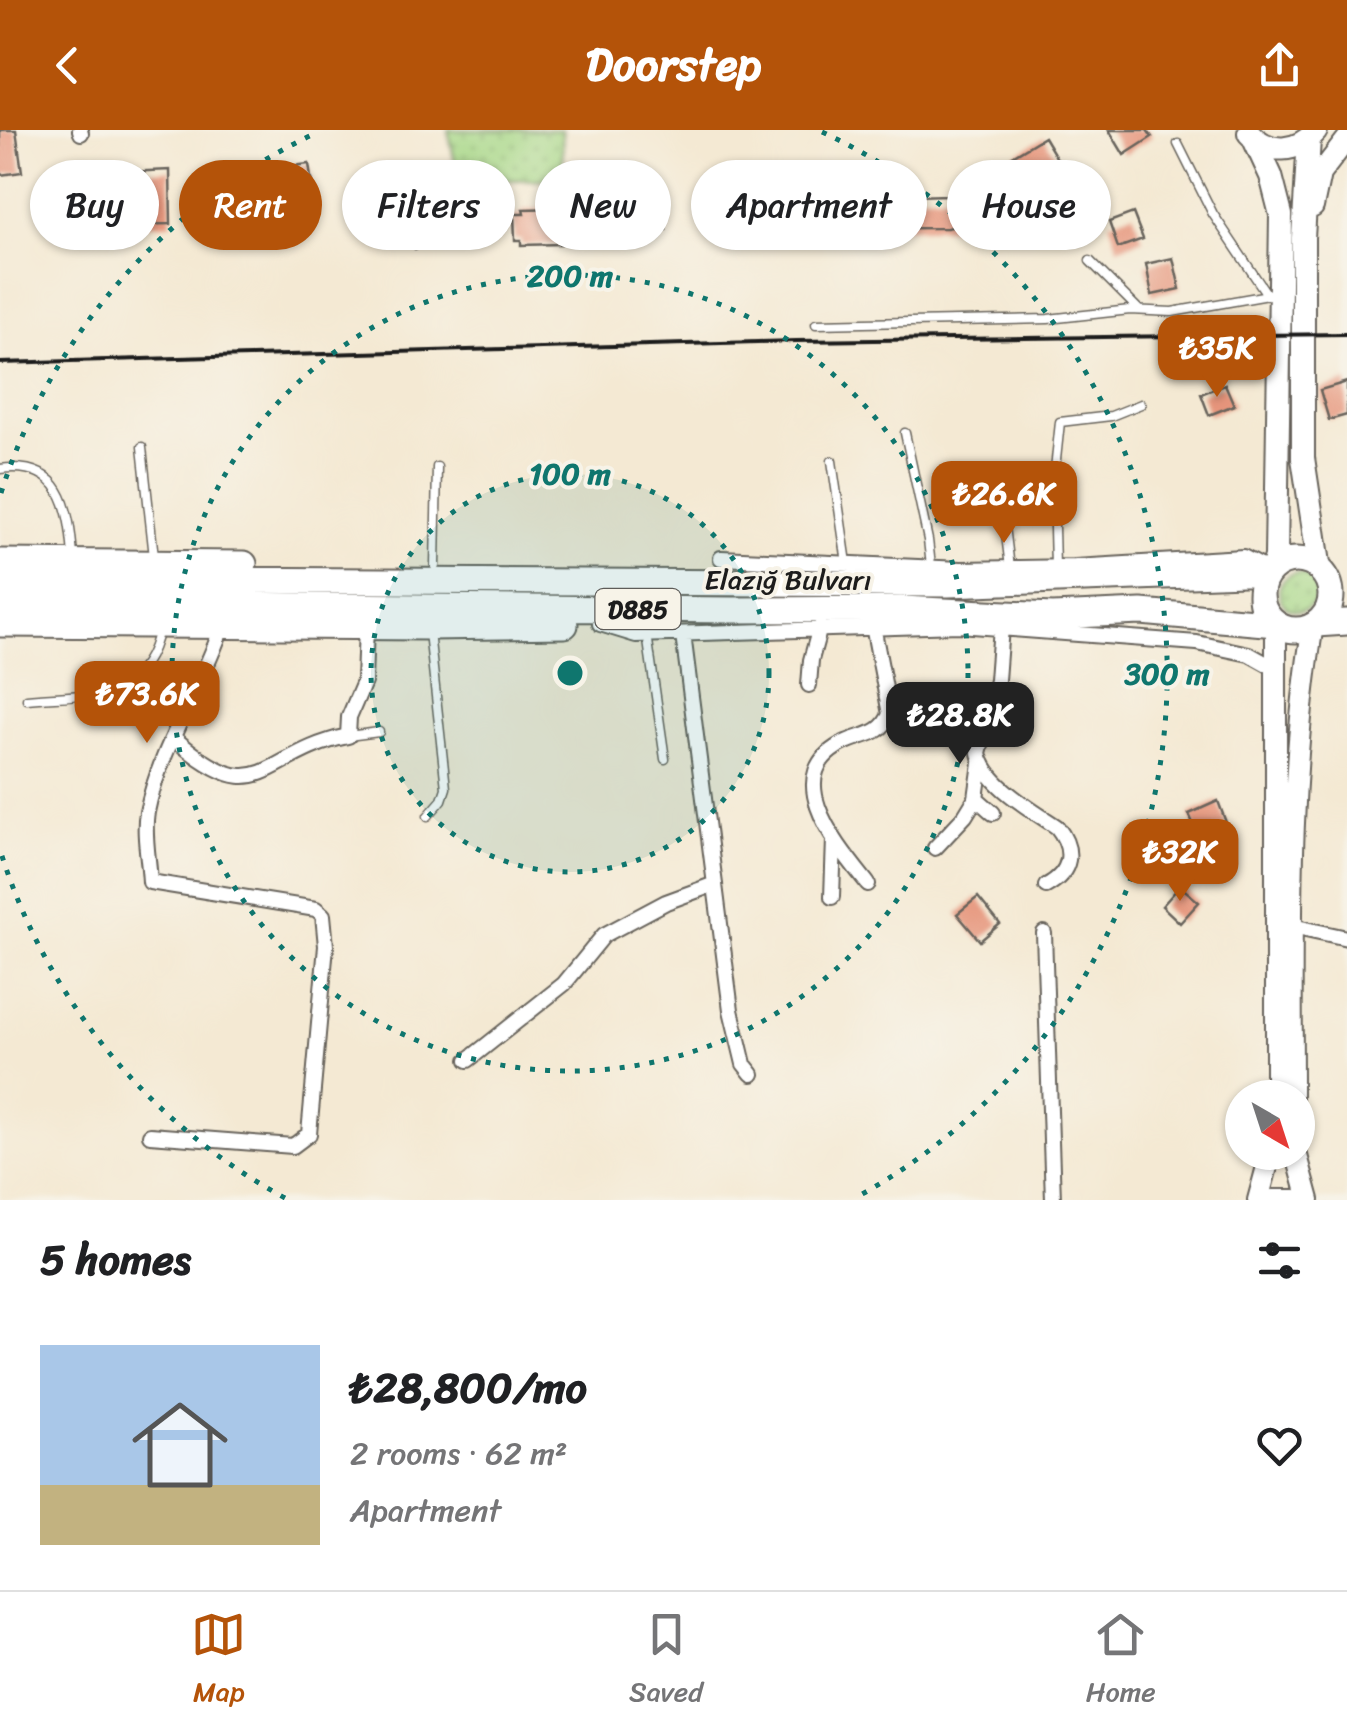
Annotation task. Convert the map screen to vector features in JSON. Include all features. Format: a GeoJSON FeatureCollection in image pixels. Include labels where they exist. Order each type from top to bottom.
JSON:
{"type":"FeatureCollection","features":[{"type":"Feature","properties":{"kind":"highway"},"geometry":{"type":"LineString","coordinates":[[1315,624],[1324,616],[1331,593],[1330,572],[1302,560],[1290,560],[1270,571],[1263,582],[1262,605],[1276,624],[1296,630],[1347,622]]}},
{"type":"Feature","properties":{"kind":"highway"},"geometry":{"type":"LineString","coordinates":[[0,562],[496,568],[598,582]]}},
{"type":"Feature","properties":{"kind":"highway","name":"Elazığ Bulvarı"},"geometry":{"type":"LineString","coordinates":[[0,580],[948,584],[1270,571]]}},
{"type":"Feature","properties":{"kind":"highway","name":"Elazığ Bulvarı"},"geometry":{"type":"LineString","coordinates":[[0,603],[901,609],[1053,616],[1141,612],[1276,624]]}},
{"type":"Feature","properties":{"kind":"highway"},"geometry":{"type":"LineString","coordinates":[[0,624],[600,624],[733,610]]}},
{"type":"Feature","properties":{"kind":"main road"},"geometry":{"type":"LineString","coordinates":[[1250,134],[1262,144],[1287,149],[1312,134]]}},
{"type":"Feature","properties":{"kind":"main road"},"geometry":{"type":"LineString","coordinates":[[1250,134],[1271,176],[1281,215],[1273,294],[1276,557],[1270,571]]}},
{"type":"Feature","properties":{"kind":"main road"},"geometry":{"type":"LineString","coordinates":[[1312,134],[1304,238],[1303,458],[1330,572]]}},
{"type":"Feature","properties":{"kind":"main road"},"geometry":{"type":"LineString","coordinates":[[1304,238],[1320,174],[1347,139]]}},
{"type":"Feature","properties":{"kind":"main road"},"geometry":{"type":"LineString","coordinates":[[1276,624],[1276,1080]]}},
{"type":"Feature","properties":{"kind":"main road"},"geometry":{"type":"LineString","coordinates":[[1292,1080],[1292,822],[1304,685],[1315,624]]}},
{"type":"Feature","properties":{"kind":"main road"},"geometry":{"type":"LineString","coordinates":[[1258,1200],[1266,1170]]}},
{"type":"Feature","properties":{"kind":"main road"},"geometry":{"type":"LineString","coordinates":[[1301,1170],[1309,1200]]}},
{"type":"Feature","properties":{"kind":"main road"},"geometry":{"type":"LineString","coordinates":[[1272,1200],[1295,1200]]}},
{"type":"Feature","properties":{"kind":"street"},"geometry":{"type":"LineString","coordinates":[[721,558],[1010,568],[1242,557],[1270,571]]}},
{"type":"Feature","properties":{"kind":"street"},"geometry":{"type":"LineString","coordinates":[[150,1134],[294,1146],[309,1134],[326,924],[316,909],[150,882],[146,814],[223,624]]}},
{"type":"Feature","properties":{"kind":"street"},"geometry":{"type":"LineString","coordinates":[[600,624],[647,634],[820,627],[1000,627],[1197,643],[1248,654],[1276,669]]}},
{"type":"Feature","properties":{"kind":"street"},"geometry":{"type":"LineString","coordinates":[[174,738],[219,771],[248,778],[318,742],[348,736],[349,718],[364,682],[366,626]]}},
{"type":"Feature","properties":{"kind":"street"},"geometry":{"type":"LineString","coordinates":[[868,884],[823,818],[813,782],[823,756],[886,725],[890,714],[873,626]]}},
{"type":"Feature","properties":{"kind":"street"},"geometry":{"type":"LineString","coordinates":[[809,684],[820,627]]}},
{"type":"Feature","properties":{"kind":"street"},"geometry":{"type":"LineString","coordinates":[[935,848],[976,798],[979,752],[997,680],[1000,627]]}},
{"type":"Feature","properties":{"kind":"street"},"geometry":{"type":"LineString","coordinates":[[684,634],[732,1010],[744,1064],[752,1074]]}},
{"type":"Feature","properties":{"kind":"street"},"geometry":{"type":"LineString","coordinates":[[981,763],[993,778],[1066,837],[1071,850],[1068,865],[1057,880],[1046,886]]}},
{"type":"Feature","properties":{"kind":"street"},"geometry":{"type":"LineString","coordinates":[[976,798],[993,814]]}},
{"type":"Feature","properties":{"kind":"street"},"geometry":{"type":"LineString","coordinates":[[832,897],[834,838]]}},
{"type":"Feature","properties":{"kind":"street"},"geometry":{"type":"LineString","coordinates":[[468,1060],[564,984],[604,936],[666,902],[716,884]]}},
{"type":"Feature","properties":{"kind":"street"},"geometry":{"type":"LineString","coordinates":[[1292,926],[1347,938]]}},
{"type":"Feature","properties":{"kind":"street"},"geometry":{"type":"LineString","coordinates":[[1044,933],[1053,1200]]}},
{"type":"Feature","properties":{"kind":"lane"},"geometry":{"type":"LineString","coordinates":[[816,324],[1048,319],[1139,310],[1187,311],[1273,294],[1213,214],[1178,144]]}},
{"type":"Feature","properties":{"kind":"lane"},"geometry":{"type":"LineString","coordinates":[[1090,261],[1139,310]]}},
{"type":"Feature","properties":{"kind":"lane"},"geometry":{"type":"LineString","coordinates":[[1055,567],[1054,488],[1060,422],[1111,416],[1141,404]]}},
{"type":"Feature","properties":{"kind":"lane"},"geometry":{"type":"LineString","coordinates":[[905,433],[931,568]]}},
{"type":"Feature","properties":{"kind":"lane"},"geometry":{"type":"LineString","coordinates":[[142,448],[155,562]]}},
{"type":"Feature","properties":{"kind":"lane"},"geometry":{"type":"LineString","coordinates":[[832,461],[848,564]]}},
{"type":"Feature","properties":{"kind":"lane"},"geometry":{"type":"LineString","coordinates":[[436,566],[437,466]]}},
{"type":"Feature","properties":{"kind":"lane"},"geometry":{"type":"LineString","coordinates":[[0,469],[28,467],[54,484],[72,536],[74,562]]}},
{"type":"Feature","properties":{"kind":"lane"},"geometry":{"type":"LineString","coordinates":[[998,476],[1010,568]]}},
{"type":"Feature","properties":{"kind":"lane"},"geometry":{"type":"LineString","coordinates":[[27,699],[122,687],[141,669],[160,624]]}},
{"type":"Feature","properties":{"kind":"lane"},"geometry":{"type":"LineString","coordinates":[[428,816],[442,800],[446,788],[429,627]]}},
{"type":"Feature","properties":{"kind":"lane"},"geometry":{"type":"LineString","coordinates":[[647,634],[665,759]]}},
{"type":"Feature","properties":{"kind":"lane"},"geometry":{"type":"LineString","coordinates":[[348,736],[379,732]]}},
{"type":"Feature","properties":{"kind":"green space"},"geometry":{"type":"Polygon","coordinates":[[[448,130],[562,130],[563,160],[535,160],[535,180],[515,180],[515,160],[454,160],[448,130]]]}},
{"type":"Feature","properties":{"kind":"green space"},"geometry":{"type":"Polygon","coordinates":[[[1298,573],[1312,578],[1317,592],[1312,606],[1298,611],[1284,606],[1279,592],[1284,578],[1298,573]]]}},
{"type":"Feature","properties":{"kind":"building"},"geometry":{"type":"Polygon","coordinates":[[[0,130],[16,130],[22,172],[0,175],[0,130]]]}},
{"type":"Feature","properties":{"kind":"building"},"geometry":{"type":"Polygon","coordinates":[[[1109,130],[1147,130],[1152,137],[1124,155],[1109,130]]]}},
{"type":"Feature","properties":{"kind":"building"},"geometry":{"type":"Polygon","coordinates":[[[1044,137],[1058,160],[1006,160],[1044,137]]]}},
{"type":"Feature","properties":{"kind":"building"},"geometry":{"type":"Polygon","coordinates":[[[159,170],[170,170],[171,224],[159,224],[159,170]]]}},
{"type":"Feature","properties":{"kind":"building"},"geometry":{"type":"Polygon","coordinates":[[[947,195],[947,228],[927,228],[927,196],[947,195]]]}},
{"type":"Feature","properties":{"kind":"building"},"geometry":{"type":"Polygon","coordinates":[[[523,209],[535,209],[535,245],[521,245],[521,240],[515,240],[515,214],[524,214],[523,209]]]}},
{"type":"Feature","properties":{"kind":"building"},"geometry":{"type":"Polygon","coordinates":[[[1133,213],[1143,239],[1118,248],[1111,221],[1133,213]]]}},
{"type":"Feature","properties":{"kind":"building"},"geometry":{"type":"Polygon","coordinates":[[[1173,258],[1180,289],[1152,295],[1146,264],[1173,258]]]}},
{"type":"Feature","properties":{"kind":"building"},"geometry":{"type":"Polygon","coordinates":[[[1347,382],[1347,415],[1329,420],[1320,390],[1347,382]]]}},
{"type":"Feature","properties":{"kind":"building"},"geometry":{"type":"Polygon","coordinates":[[[1225,384],[1234,405],[1209,415],[1201,394],[1225,384]]]}},
{"type":"Feature","properties":{"kind":"building"},"geometry":{"type":"Polygon","coordinates":[[[1218,801],[1227,825],[1199,837],[1189,814],[1218,801]]]}},
{"type":"Feature","properties":{"kind":"building"},"geometry":{"type":"Polygon","coordinates":[[[1180,886],[1199,902],[1180,923],[1162,906],[1180,886]]]}},
{"type":"Feature","properties":{"kind":"building"},"geometry":{"type":"Polygon","coordinates":[[[978,897],[1000,924],[980,941],[957,914],[978,897]]]}},
{"type":"Feature","properties":{"kind":"railway"},"geometry":{"type":"LineString","coordinates":[[0,363],[796,341],[1347,334]]}}]}
